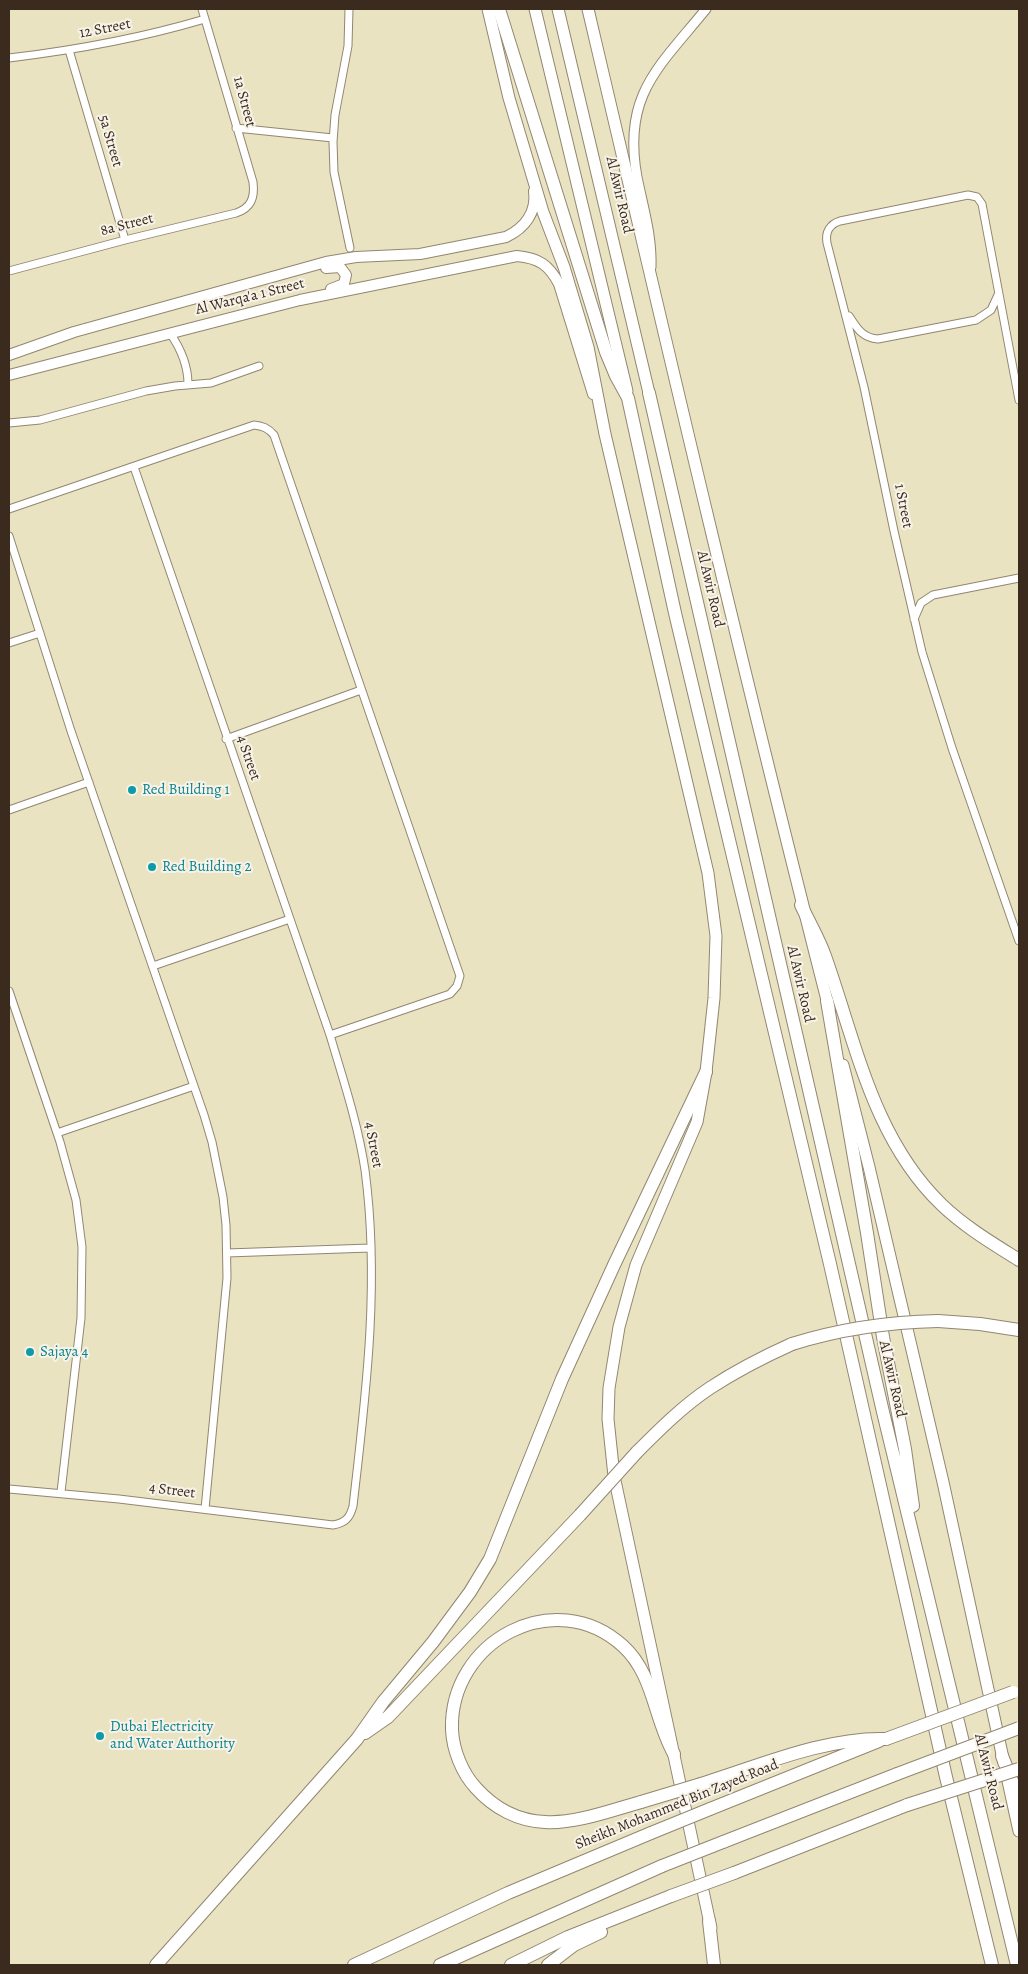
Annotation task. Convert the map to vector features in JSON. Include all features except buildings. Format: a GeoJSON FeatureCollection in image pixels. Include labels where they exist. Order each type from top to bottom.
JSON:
{"type":"FeatureCollection","features":[{"type":"Feature","properties":{"kind":"highway"},"geometry":{"type":"LineString","coordinates":[[499,9],[606,352],[628,398],[678,623],[830,1264],[946,1777],[992,1965]]}},
{"type":"Feature","properties":{"kind":"highway","name":"Al Awir Road"},"geometry":{"type":"LineString","coordinates":[[649,393],[883,1412],[1017,1965]]}},
{"type":"Feature","properties":{"kind":"highway"},"geometry":{"type":"LineString","coordinates":[[801,904],[824,954],[875,1105],[896,1147],[909,1168],[941,1204],[976,1234],[1019,1260]]}},
{"type":"Feature","properties":{"kind":"highway"},"geometry":{"type":"LineString","coordinates":[[827,1001],[883,1337],[906,1449],[923,1573]]}},
{"type":"Feature","properties":{"kind":"highway"},"geometry":{"type":"LineString","coordinates":[[156,1965],[357,1739],[383,1702],[433,1642],[470,1592],[490,1559],[562,1379],[706,1072]]}},
{"type":"Feature","properties":{"kind":"highway"},"geometry":{"type":"LineString","coordinates":[[357,1739],[388,1717],[580,1515],[637,1452],[671,1419],[708,1389],[748,1364],[792,1344],[849,1329],[889,1323],[938,1321],[980,1324],[1019,1330]]}},
{"type":"Feature","properties":{"kind":"highway"},"geometry":{"type":"LineString","coordinates":[[674,1754],[666,1740],[648,1682],[633,1657],[618,1642],[600,1630],[572,1621],[544,1621],[514,1629],[486,1647],[465,1672],[454,1703],[452,1720],[455,1750],[465,1773],[473,1785],[494,1805],[519,1817],[547,1822],[575,1819],[641,1802],[833,1743],[856,1739],[886,1739]]}},
{"type":"Feature","properties":{"kind":"highway","name":"Sheikh Mohammed Bin Zayed Road"},"geometry":{"type":"LineString","coordinates":[[354,1965],[508,1893],[651,1833],[886,1739],[1016,1691]]}},
{"type":"Feature","properties":{"kind":"highway"},"geometry":{"type":"LineString","coordinates":[[440,1965],[662,1866],[1019,1728]]}},
{"type":"Feature","properties":{"kind":"highway"},"geometry":{"type":"LineString","coordinates":[[1002,1756],[1019,1798]]}},
{"type":"Feature","properties":{"kind":"highway"},"geometry":{"type":"LineString","coordinates":[[511,1965],[568,1937],[656,1901],[734,1873],[907,1805],[1019,1769]]}},
{"type":"Feature","properties":{"kind":"highway"},"geometry":{"type":"LineString","coordinates":[[548,1965],[574,1946],[642,1914],[656,1901]]}},
{"type":"Feature","properties":{"kind":"highway"},"geometry":{"type":"LineString","coordinates":[[709,1921],[714,1965]]}},
{"type":"Feature","properties":{"kind":"main road"},"geometry":{"type":"LineString","coordinates":[[488,9],[509,98],[588,347],[605,434],[708,873],[716,936],[714,998],[706,1072],[697,1122],[636,1265],[619,1327],[609,1388],[608,1419],[614,1476],[720,1965]]}},
{"type":"Feature","properties":{"kind":"main road"},"geometry":{"type":"LineString","coordinates":[[535,9],[628,398]]}},
{"type":"Feature","properties":{"kind":"main road","name":"Al Awir Road"},"geometry":{"type":"LineString","coordinates":[[558,9],[649,393]]}},
{"type":"Feature","properties":{"kind":"main road"},"geometry":{"type":"LineString","coordinates":[[588,9],[801,904],[869,1167],[943,1482],[1019,1831]]}},
{"type":"Feature","properties":{"kind":"main road","name":"Al Warqa'a 1 Street"},"geometry":{"type":"LineString","coordinates":[[9,355],[68,334],[341,259],[420,254],[500,239],[519,230],[532,213],[535,200],[529,165]]}},
{"type":"Feature","properties":{"kind":"main road","name":"Al Warqa'a 1 Street"},"geometry":{"type":"LineString","coordinates":[[11,376],[300,300],[517,256],[532,259],[552,271],[559,284],[605,434]]}},
{"type":"Feature","properties":{"kind":"main road"},"geometry":{"type":"LineString","coordinates":[[300,300],[310,294],[341,286],[346,278],[343,269],[337,266],[316,270],[304,268]]}},
{"type":"Feature","properties":{"kind":"street","name":"1a Street"},"geometry":{"type":"LineString","coordinates":[[202,9],[252,182],[253,197],[250,204]]}},
{"type":"Feature","properties":{"kind":"street"},"geometry":{"type":"LineString","coordinates":[[349,9],[348,46],[337,102],[333,138],[334,172],[350,248]]}},
{"type":"Feature","properties":{"kind":"street"},"geometry":{"type":"LineString","coordinates":[[651,277],[652,252],[649,227],[637,179],[634,158],[633,136],[635,117],[640,99],[651,78],[706,9]]}},
{"type":"Feature","properties":{"kind":"street","name":"12 Street"},"geometry":{"type":"LineString","coordinates":[[9,58],[70,50],[138,37],[205,19]]}},
{"type":"Feature","properties":{"kind":"street","name":"5a Street"},"geometry":{"type":"LineString","coordinates":[[70,50],[124,240]]}},
{"type":"Feature","properties":{"kind":"street"},"geometry":{"type":"LineString","coordinates":[[236,128],[333,138]]}},
{"type":"Feature","properties":{"kind":"street","name":"1 Street"},"geometry":{"type":"LineString","coordinates":[[999,294],[982,204],[977,197],[968,195],[840,221],[828,228],[826,238],[866,396],[914,622],[944,722],[1019,941]]}},
{"type":"Feature","properties":{"kind":"street","name":"8a Street"},"geometry":{"type":"LineString","coordinates":[[9,271],[124,240],[236,213],[250,204]]}},
{"type":"Feature","properties":{"kind":"street"},"geometry":{"type":"LineString","coordinates":[[845,309],[862,334],[866,337],[878,339],[976,320],[991,310],[999,294]]}},
{"type":"Feature","properties":{"kind":"street"},"geometry":{"type":"LineString","coordinates":[[999,294],[1019,400]]}},
{"type":"Feature","properties":{"kind":"street"},"geometry":{"type":"LineString","coordinates":[[170,333],[186,363],[188,384]]}},
{"type":"Feature","properties":{"kind":"street"},"geometry":{"type":"LineString","coordinates":[[9,423],[40,420],[128,395],[188,384],[211,383],[260,366]]}},
{"type":"Feature","properties":{"kind":"street"},"geometry":{"type":"LineString","coordinates":[[9,509],[254,425],[262,426],[274,435],[460,976],[457,986],[450,994],[330,1035]]}},
{"type":"Feature","properties":{"kind":"street","name":"4 Street"},"geometry":{"type":"LineString","coordinates":[[9,1489],[60,1492],[332,1525],[346,1520],[351,1514],[367,1387],[372,1317],[367,1194],[363,1160],[350,1105],[330,1035],[226,739],[134,467]]}},
{"type":"Feature","properties":{"kind":"street"},"geometry":{"type":"LineString","coordinates":[[9,536],[89,782],[210,1133],[218,1170],[226,1225],[226,1304],[205,1509]]}},
{"type":"Feature","properties":{"kind":"street"},"geometry":{"type":"LineString","coordinates":[[914,622],[921,603],[933,595],[1019,578]]}},
{"type":"Feature","properties":{"kind":"street"},"geometry":{"type":"LineString","coordinates":[[9,643],[40,632]]}},
{"type":"Feature","properties":{"kind":"street"},"geometry":{"type":"LineString","coordinates":[[226,739],[361,690]]}},
{"type":"Feature","properties":{"kind":"street"},"geometry":{"type":"LineString","coordinates":[[9,810],[89,782]]}},
{"type":"Feature","properties":{"kind":"street"},"geometry":{"type":"LineString","coordinates":[[153,966],[290,919]]}},
{"type":"Feature","properties":{"kind":"street"},"geometry":{"type":"LineString","coordinates":[[9,991],[58,1133],[76,1200],[82,1247],[81,1318],[60,1492]]}},
{"type":"Feature","properties":{"kind":"street"},"geometry":{"type":"LineString","coordinates":[[58,1133],[194,1086]]}},
{"type":"Feature","properties":{"kind":"street"},"geometry":{"type":"LineString","coordinates":[[227,1253],[370,1248]]}},
{"type":"Feature","properties":{"kind":"place","name":"Red Building 1"},"geometry":{"type":"Point","coordinates":[132,790]}},
{"type":"Feature","properties":{"kind":"place","name":"Red Building 2"},"geometry":{"type":"Point","coordinates":[152,867]}},
{"type":"Feature","properties":{"kind":"place","name":"Sajaya 4"},"geometry":{"type":"Point","coordinates":[30,1352]}},
{"type":"Feature","properties":{"kind":"place","name":"Dubai Electricity and Water Authority"},"geometry":{"type":"Point","coordinates":[100,1736]}}]}
